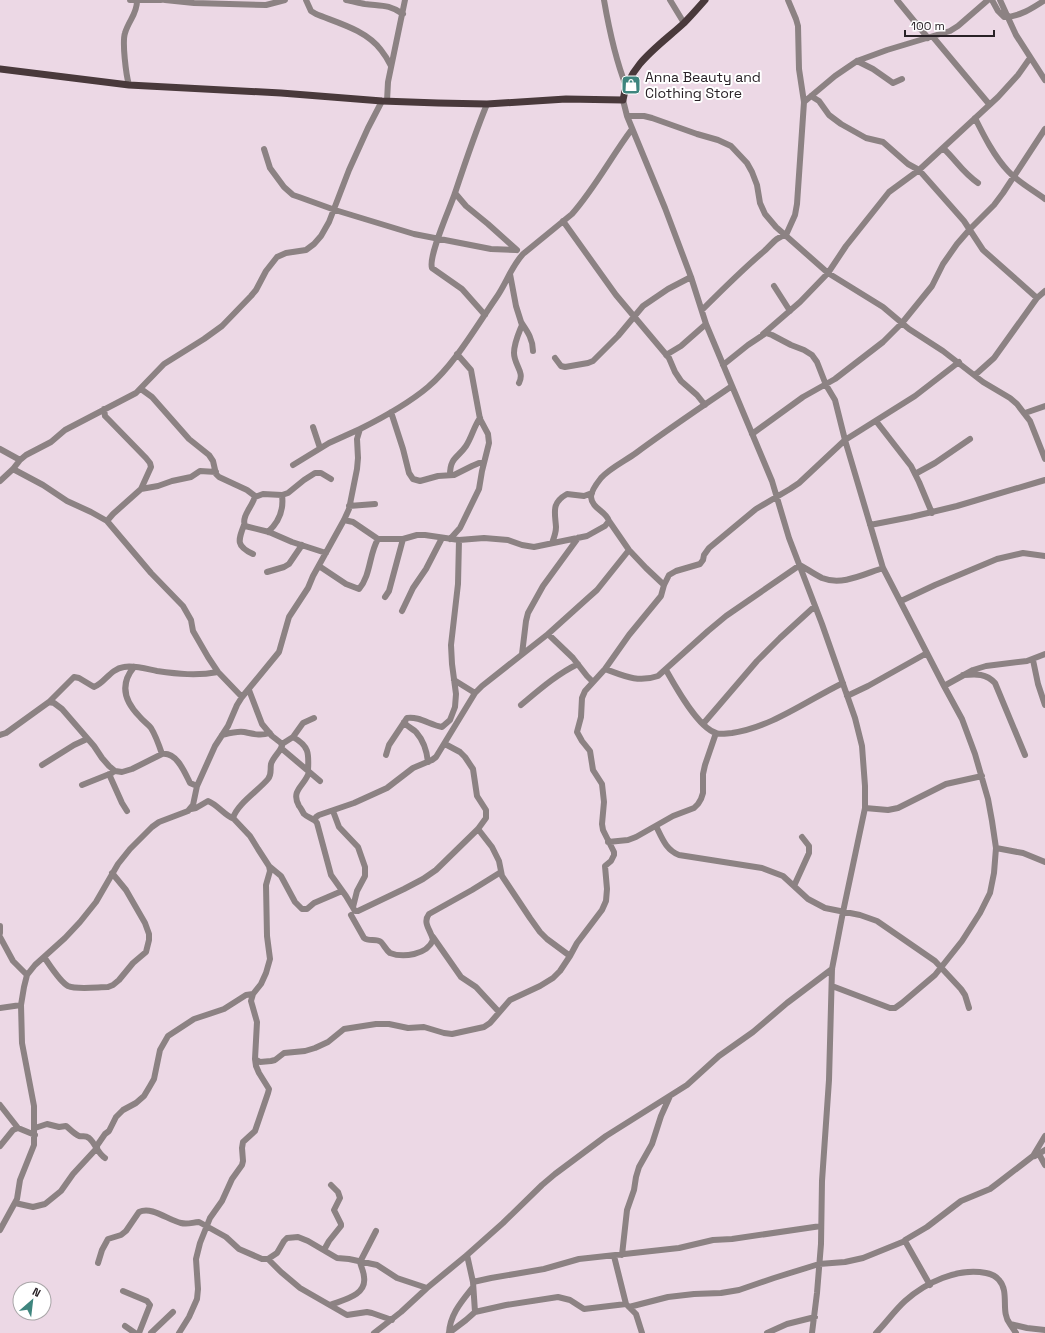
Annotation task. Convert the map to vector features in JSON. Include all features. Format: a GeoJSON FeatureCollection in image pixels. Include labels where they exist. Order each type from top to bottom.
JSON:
{"type":"FeatureCollection","features":[{"type":"Feature","properties":{"kind":"main road"},"geometry":{"type":"LineString","coordinates":[[0,69],[129,85],[281,93],[385,101],[486,104],[566,99],[624,100],[626,86],[645,58],[684,23],[704,0]]}},
{"type":"Feature","properties":{"kind":"street"},"geometry":{"type":"LineString","coordinates":[[130,0],[161,0]]}},
{"type":"Feature","properties":{"kind":"street"},"geometry":{"type":"LineString","coordinates":[[165,0],[194,4],[266,5],[286,0]]}},
{"type":"Feature","properties":{"kind":"street"},"geometry":{"type":"LineString","coordinates":[[306,0],[311,11],[316,14],[356,30],[371,39],[381,49],[391,66]]}},
{"type":"Feature","properties":{"kind":"street"},"geometry":{"type":"LineString","coordinates":[[346,0],[389,6],[403,14]]}},
{"type":"Feature","properties":{"kind":"street"},"geometry":{"type":"LineString","coordinates":[[0,481],[26,455],[51,442],[65,430],[141,389],[164,364],[222,326],[256,290],[269,266],[277,257],[286,253],[306,250],[322,236],[335,210],[349,170],[368,128],[385,101],[405,0]]}},
{"type":"Feature","properties":{"kind":"street"},"geometry":{"type":"LineString","coordinates":[[604,0],[610,34],[619,68],[626,86]]}},
{"type":"Feature","properties":{"kind":"street"},"geometry":{"type":"LineString","coordinates":[[670,0],[684,23]]}},
{"type":"Feature","properties":{"kind":"street"},"geometry":{"type":"LineString","coordinates":[[702,310],[777,238],[786,235],[793,220],[797,204],[804,102],[799,69],[798,26],[788,0]]}},
{"type":"Feature","properties":{"kind":"street"},"geometry":{"type":"LineString","coordinates":[[897,0],[988,104]]}},
{"type":"Feature","properties":{"kind":"street"},"geometry":{"type":"LineString","coordinates":[[804,102],[835,76],[857,61],[887,50],[950,31],[988,0]]}},
{"type":"Feature","properties":{"kind":"street"},"geometry":{"type":"LineString","coordinates":[[992,0],[1001,15],[1004,17],[1009,17],[1033,8],[1045,0]]}},
{"type":"Feature","properties":{"kind":"street"},"geometry":{"type":"LineString","coordinates":[[1000,0],[1016,35],[1045,80]]}},
{"type":"Feature","properties":{"kind":"street"},"geometry":{"type":"LineString","coordinates":[[129,85],[126,73],[124,39],[135,14],[137,1]]}},
{"type":"Feature","properties":{"kind":"street"},"geometry":{"type":"LineString","coordinates":[[723,365],[763,335],[800,302],[828,272],[846,246],[889,192],[919,170],[975,118],[1009,85],[1030,58]]}},
{"type":"Feature","properties":{"kind":"street"},"geometry":{"type":"LineString","coordinates":[[857,61],[893,82],[902,79]]}},
{"type":"Feature","properties":{"kind":"street"},"geometry":{"type":"LineString","coordinates":[[811,96],[819,101],[829,115],[841,124],[866,138],[883,142],[904,161],[919,170],[970,229],[984,250],[1037,298]]}},
{"type":"Feature","properties":{"kind":"street"},"geometry":{"type":"LineString","coordinates":[[624,100],[627,116],[665,208],[691,277],[706,324],[772,481],[787,530],[855,718],[862,746],[865,808],[832,969],[828,1080],[823,1155],[820,1264],[812,1333]]}},
{"type":"Feature","properties":{"kind":"street"},"geometry":{"type":"LineString","coordinates":[[485,316],[462,289],[432,268],[431,263],[438,239],[486,104]]}},
{"type":"Feature","properties":{"kind":"street"},"geometry":{"type":"LineString","coordinates":[[627,116],[644,116],[652,118],[718,140],[731,146],[747,163],[757,185],[760,203],[765,214],[776,226],[828,272],[883,307],[902,323],[959,362],[983,382],[1010,398],[1017,404],[1030,421],[1045,459]]}},
{"type":"Feature","properties":{"kind":"street"},"geometry":{"type":"LineString","coordinates":[[975,118],[1002,164],[1014,177],[1045,199]]}},
{"type":"Feature","properties":{"kind":"street"},"geometry":{"type":"LineString","coordinates":[[293,465],[320,448],[360,430],[391,412],[427,388],[446,369],[485,316],[501,292],[516,262],[523,254],[572,214],[589,192],[618,147],[632,129]]}},
{"type":"Feature","properties":{"kind":"street"},"geometry":{"type":"LineString","coordinates":[[752,434],[803,397],[835,380],[883,342],[902,323],[927,294],[950,254],[970,229],[994,205],[1045,129]]}},
{"type":"Feature","properties":{"kind":"street"},"geometry":{"type":"LineString","coordinates":[[943,148],[952,156],[966,174],[978,183]]}},
{"type":"Feature","properties":{"kind":"street"},"geometry":{"type":"LineString","coordinates":[[264,149],[270,168],[284,187],[293,195],[335,210],[414,234],[491,249],[516,250]]}},
{"type":"Feature","properties":{"kind":"street"},"geometry":{"type":"LineString","coordinates":[[455,193],[463,203],[516,250],[523,254]]}},
{"type":"Feature","properties":{"kind":"street"},"geometry":{"type":"LineString","coordinates":[[563,221],[616,295],[666,355],[681,381],[706,405]]}},
{"type":"Feature","properties":{"kind":"street"},"geometry":{"type":"LineString","coordinates":[[510,274],[516,306],[522,326],[516,338],[514,350],[514,359],[521,376],[519,383]]}},
{"type":"Feature","properties":{"kind":"street"},"geometry":{"type":"LineString","coordinates":[[555,358],[561,366],[565,367],[591,362],[618,336],[643,306],[691,277]]}},
{"type":"Feature","properties":{"kind":"street"},"geometry":{"type":"LineString","coordinates":[[774,286],[790,311]]}},
{"type":"Feature","properties":{"kind":"street"},"geometry":{"type":"LineString","coordinates":[[975,375],[994,358],[1037,298],[1045,291]]}},
{"type":"Feature","properties":{"kind":"street"},"geometry":{"type":"LineString","coordinates":[[521,322],[531,337],[533,351]]}},
{"type":"Feature","properties":{"kind":"street"},"geometry":{"type":"LineString","coordinates":[[666,355],[681,346],[706,324]]}},
{"type":"Feature","properties":{"kind":"street"},"geometry":{"type":"LineString","coordinates":[[763,335],[766,333],[772,335],[808,352],[817,362],[826,385],[835,400],[845,440],[883,568],[962,719],[975,754],[982,776],[992,821],[996,848],[992,884],[987,900],[973,925],[942,967],[925,984],[895,1008],[885,1007],[832,986]]}},
{"type":"Feature","properties":{"kind":"street"},"geometry":{"type":"LineString","coordinates":[[450,539],[460,528],[479,489],[490,439],[480,418],[471,370],[457,354]]}},
{"type":"Feature","properties":{"kind":"street"},"geometry":{"type":"LineString","coordinates":[[255,1058],[260,1062],[275,1060],[284,1053],[305,1051],[315,1048],[328,1042],[340,1032],[348,1028],[376,1024],[389,1024],[408,1028],[426,1028],[452,1034],[484,1027],[490,1023],[510,1000],[540,986],[560,971],[577,943],[602,910],[606,901],[607,880],[605,866],[614,856],[614,852],[608,842],[602,824],[604,802],[602,784],[593,770],[590,751],[577,732],[581,717],[582,698],[585,691],[605,669],[629,635],[661,596],[664,585],[671,572],[700,564],[706,551],[756,509],[799,483],[845,440],[915,396],[959,362]]}},
{"type":"Feature","properties":{"kind":"street"},"geometry":{"type":"LineString","coordinates":[[664,585],[629,550],[605,514],[595,507],[591,498],[592,492],[602,478],[614,468],[732,386]]}},
{"type":"Feature","properties":{"kind":"street"},"geometry":{"type":"LineString","coordinates":[[141,389],[152,397],[189,439],[209,455],[213,461],[218,477],[247,490],[255,497]]}},
{"type":"Feature","properties":{"kind":"street"},"geometry":{"type":"LineString","coordinates":[[1025,413],[1045,406]]}},
{"type":"Feature","properties":{"kind":"street"},"geometry":{"type":"LineString","coordinates":[[104,409],[108,419],[142,453],[150,463],[151,467],[141,489],[107,521]]}},
{"type":"Feature","properties":{"kind":"street"},"geometry":{"type":"LineString","coordinates":[[391,412],[403,449],[408,474],[417,481],[438,476],[454,475],[484,462]]}},
{"type":"Feature","properties":{"kind":"street"},"geometry":{"type":"LineString","coordinates":[[450,475],[452,461],[467,445],[480,418]]}},
{"type":"Feature","properties":{"kind":"street"},"geometry":{"type":"LineString","coordinates":[[876,421],[897,447],[915,474],[932,512]]}},
{"type":"Feature","properties":{"kind":"street"},"geometry":{"type":"LineString","coordinates":[[313,428],[320,448]]}},
{"type":"Feature","properties":{"kind":"street"},"geometry":{"type":"LineString","coordinates":[[191,809],[197,786],[215,746],[242,697],[279,652],[289,617],[308,588],[344,520],[349,506],[358,458],[357,438],[360,430]]}},
{"type":"Feature","properties":{"kind":"street"},"geometry":{"type":"LineString","coordinates":[[915,474],[935,463],[970,439]]}},
{"type":"Feature","properties":{"kind":"street"},"geometry":{"type":"LineString","coordinates":[[0,449],[20,460]]}},
{"type":"Feature","properties":{"kind":"street"},"geometry":{"type":"LineString","coordinates":[[13,469],[43,485],[67,501],[107,521],[142,563],[183,606],[191,620],[193,631],[197,640],[218,672],[242,697]]}},
{"type":"Feature","properties":{"kind":"street"},"geometry":{"type":"LineString","coordinates":[[141,489],[194,477],[200,472],[216,472]]}},
{"type":"Feature","properties":{"kind":"street"},"geometry":{"type":"LineString","coordinates":[[255,497],[268,494],[288,494],[304,480],[316,474],[321,473],[331,479]]}},
{"type":"Feature","properties":{"kind":"street"},"geometry":{"type":"LineString","coordinates":[[870,525],[976,501],[1045,480]]}},
{"type":"Feature","properties":{"kind":"street"},"geometry":{"type":"LineString","coordinates":[[552,543],[556,531],[555,508],[559,501],[567,494],[584,496],[592,492]]}},
{"type":"Feature","properties":{"kind":"street"},"geometry":{"type":"LineString","coordinates":[[268,532],[281,514],[283,506],[282,495]]}},
{"type":"Feature","properties":{"kind":"street"},"geometry":{"type":"LineString","coordinates":[[253,554],[245,550],[240,544],[240,537],[244,526],[244,520],[255,497]]}},
{"type":"Feature","properties":{"kind":"street"},"geometry":{"type":"LineString","coordinates":[[349,506],[375,504]]}},
{"type":"Feature","properties":{"kind":"street"},"geometry":{"type":"LineString","coordinates":[[344,520],[352,522],[378,539],[403,539],[417,535],[459,540],[496,539],[508,540],[534,547],[591,534],[605,526],[609,521]]}},
{"type":"Feature","properties":{"kind":"street"},"geometry":{"type":"LineString","coordinates":[[244,526],[268,532],[292,542],[326,553]]}},
{"type":"Feature","properties":{"kind":"street"},"geometry":{"type":"LineString","coordinates":[[402,611],[413,588],[426,569],[442,538]]}},
{"type":"Feature","properties":{"kind":"street"},"geometry":{"type":"LineString","coordinates":[[522,654],[528,613],[546,582],[578,538]]}},
{"type":"Feature","properties":{"kind":"street"},"geometry":{"type":"LineString","coordinates":[[319,566],[346,584],[359,589],[366,575],[375,544],[378,539]]}},
{"type":"Feature","properties":{"kind":"street"},"geometry":{"type":"LineString","coordinates":[[385,597],[389,591],[403,539]]}},
{"type":"Feature","properties":{"kind":"street"},"geometry":{"type":"LineString","coordinates":[[386,755],[389,744],[407,718],[412,717],[435,726],[442,727],[450,720],[456,708],[451,645],[458,584],[459,540]]}},
{"type":"Feature","properties":{"kind":"street"},"geometry":{"type":"LineString","coordinates":[[267,572],[289,564],[302,544]]}},
{"type":"Feature","properties":{"kind":"street"},"geometry":{"type":"LineString","coordinates":[[316,820],[316,817],[320,815],[354,803],[387,788],[413,768],[436,757],[475,693],[548,634],[597,590],[629,550]]}},
{"type":"Feature","properties":{"kind":"street"},"geometry":{"type":"LineString","coordinates":[[901,601],[997,559],[1023,553],[1045,556]]}},
{"type":"Feature","properties":{"kind":"street"},"geometry":{"type":"LineString","coordinates":[[800,565],[821,578],[836,581],[883,568]]}},
{"type":"Feature","properties":{"kind":"street"},"geometry":{"type":"LineString","coordinates":[[605,669],[636,679],[647,680],[658,676],[726,616],[800,565]]}},
{"type":"Feature","properties":{"kind":"street"},"geometry":{"type":"LineString","coordinates":[[703,724],[757,661],[815,606]]}},
{"type":"Feature","properties":{"kind":"street"},"geometry":{"type":"LineString","coordinates":[[548,634],[568,653],[586,676],[593,682]]}},
{"type":"Feature","properties":{"kind":"street"},"geometry":{"type":"LineString","coordinates":[[847,696],[927,654]]}},
{"type":"Feature","properties":{"kind":"street"},"geometry":{"type":"LineString","coordinates":[[944,686],[963,675],[986,666],[1019,663],[1033,660],[1045,654]]}},
{"type":"Feature","properties":{"kind":"street"},"geometry":{"type":"LineString","coordinates":[[1033,660],[1038,684],[1045,705]]}},
{"type":"Feature","properties":{"kind":"street"},"geometry":{"type":"LineString","coordinates":[[521,705],[555,678],[578,664]]}},
{"type":"Feature","properties":{"kind":"street"},"geometry":{"type":"LineString","coordinates":[[0,735],[6,733],[49,702],[74,677],[79,678],[94,687],[99,685],[107,676],[122,667],[134,667],[191,675],[218,672]]}},
{"type":"Feature","properties":{"kind":"street"},"geometry":{"type":"LineString","coordinates":[[134,667],[129,673],[125,686],[127,700],[138,716],[150,726],[157,739],[162,754]]}},
{"type":"Feature","properties":{"kind":"street"},"geometry":{"type":"LineString","coordinates":[[666,670],[685,702],[703,724],[716,733],[735,732],[765,725],[842,683]]}},
{"type":"Feature","properties":{"kind":"street"},"geometry":{"type":"LineString","coordinates":[[963,675],[983,675],[991,678],[995,683],[1025,756]]}},
{"type":"Feature","properties":{"kind":"street"},"geometry":{"type":"LineString","coordinates":[[454,680],[475,693]]}},
{"type":"Feature","properties":{"kind":"street"},"geometry":{"type":"LineString","coordinates":[[248,690],[262,724],[282,746],[320,782]]}},
{"type":"Feature","properties":{"kind":"street"},"geometry":{"type":"LineString","coordinates":[[49,702],[54,703],[62,709],[109,766],[115,771],[122,772],[132,769],[162,754],[169,755],[182,767],[190,783],[197,786]]}},
{"type":"Feature","properties":{"kind":"street"},"geometry":{"type":"LineString","coordinates":[[234,819],[234,814],[237,810],[270,776],[272,771],[271,764],[282,746],[293,737],[303,723],[314,718]]}},
{"type":"Feature","properties":{"kind":"street"},"geometry":{"type":"LineString","coordinates":[[404,722],[418,735],[425,749],[428,762]]}},
{"type":"Feature","properties":{"kind":"street"},"geometry":{"type":"LineString","coordinates":[[222,735],[235,732],[259,735],[270,733]]}},
{"type":"Feature","properties":{"kind":"street"},"geometry":{"type":"LineString","coordinates":[[608,842],[628,840],[680,812],[694,808],[701,799],[704,786],[703,774],[705,765],[716,733]]}},
{"type":"Feature","properties":{"kind":"street"},"geometry":{"type":"LineString","coordinates":[[293,737],[300,741],[308,750],[309,771],[305,781],[296,792],[296,799],[304,814],[316,820],[331,875],[355,911],[361,910],[423,879],[436,870],[478,829],[486,818],[486,810],[478,796],[473,769],[460,752],[444,744]]}},
{"type":"Feature","properties":{"kind":"street"},"geometry":{"type":"LineString","coordinates":[[42,765],[74,745],[87,739]]}},
{"type":"Feature","properties":{"kind":"street"},"geometry":{"type":"LineString","coordinates":[[82,785],[115,771]]}},
{"type":"Feature","properties":{"kind":"street"},"geometry":{"type":"LineString","coordinates":[[109,774],[127,811]]}},
{"type":"Feature","properties":{"kind":"street"},"geometry":{"type":"LineString","coordinates":[[865,808],[888,810],[898,808],[946,784],[982,776]]}},
{"type":"Feature","properties":{"kind":"street"},"geometry":{"type":"LineString","coordinates":[[0,1230],[15,1203],[24,1170],[34,1145],[34,1106],[22,1042],[21,1005],[27,975],[35,965],[80,922],[96,902],[112,873],[125,854],[152,827],[159,822],[196,808],[208,801],[214,804],[229,818],[234,819],[250,836],[269,866],[281,876],[295,902],[302,909],[307,909],[314,903],[342,891]]}},
{"type":"Feature","properties":{"kind":"street"},"geometry":{"type":"LineString","coordinates":[[333,811],[338,827],[358,847],[365,867],[365,876],[357,891],[353,907]]}},
{"type":"Feature","properties":{"kind":"street"},"geometry":{"type":"LineString","coordinates":[[656,826],[668,849],[673,853],[762,868],[782,876],[803,896],[813,903],[825,908],[868,917],[877,921],[928,955],[942,967],[965,995],[969,1008]]}},
{"type":"Feature","properties":{"kind":"street"},"geometry":{"type":"LineString","coordinates":[[478,829],[492,847],[499,861],[501,872],[507,883],[540,932],[570,956]]}},
{"type":"Feature","properties":{"kind":"street"},"geometry":{"type":"LineString","coordinates":[[794,886],[810,853],[809,846],[802,837]]}},
{"type":"Feature","properties":{"kind":"street"},"geometry":{"type":"LineString","coordinates":[[996,848],[1023,853],[1045,862]]}},
{"type":"Feature","properties":{"kind":"street"},"geometry":{"type":"LineString","coordinates":[[179,1333],[189,1317],[197,1298],[198,1289],[196,1259],[207,1226],[213,1212],[222,1201],[232,1179],[242,1165],[242,1148],[244,1142],[255,1131],[268,1093],[268,1089],[256,1066],[257,1022],[251,1001],[253,994],[261,984],[266,973],[270,959],[267,936],[266,885],[270,871],[269,866]]}},
{"type":"Feature","properties":{"kind":"street"},"geometry":{"type":"LineString","coordinates":[[499,1012],[476,987],[464,980],[458,974],[432,936],[426,923],[426,918],[429,914],[501,872]]}},
{"type":"Feature","properties":{"kind":"street"},"geometry":{"type":"LineString","coordinates":[[44,957],[62,982],[68,986],[108,987],[119,980],[133,963],[146,952],[149,934],[145,923],[126,890],[112,873]]}},
{"type":"Feature","properties":{"kind":"street"},"geometry":{"type":"LineString","coordinates":[[351,915],[364,938],[367,940],[381,942],[387,951],[392,954],[418,953],[431,944],[433,940],[432,936]]}},
{"type":"Feature","properties":{"kind":"street"},"geometry":{"type":"LineString","coordinates":[[0,926],[0,934]]}},
{"type":"Feature","properties":{"kind":"street"},"geometry":{"type":"LineString","coordinates":[[0,937],[13,961],[27,975]]}},
{"type":"Feature","properties":{"kind":"street"},"geometry":{"type":"LineString","coordinates":[[374,1333],[392,1320],[427,1288],[467,1255],[559,1170],[606,1136],[687,1085],[719,1056],[754,1032],[787,1003],[832,969]]}},
{"type":"Feature","properties":{"kind":"street"},"geometry":{"type":"LineString","coordinates":[[15,1203],[33,1207],[45,1204],[61,1191],[105,1134],[109,1131],[116,1117],[123,1110],[136,1103],[144,1096],[154,1079],[160,1050],[166,1038],[194,1019],[224,1009],[246,995],[253,994]]}},
{"type":"Feature","properties":{"kind":"street"},"geometry":{"type":"LineString","coordinates":[[0,1008],[21,1005]]}},
{"type":"Feature","properties":{"kind":"street"},"geometry":{"type":"LineString","coordinates":[[622,1255],[627,1210],[634,1190],[639,1167],[652,1144],[661,1116],[670,1096]]}},
{"type":"Feature","properties":{"kind":"street"},"geometry":{"type":"LineString","coordinates":[[0,1105],[18,1128],[35,1135]]}},
{"type":"Feature","properties":{"kind":"street"},"geometry":{"type":"LineString","coordinates":[[35,1128],[47,1124],[59,1127],[66,1126],[80,1136],[85,1135],[88,1137],[96,1147],[98,1153],[105,1158]]}},
{"type":"Feature","properties":{"kind":"street"},"geometry":{"type":"LineString","coordinates":[[0,1146],[13,1130],[18,1128]]}},
{"type":"Feature","properties":{"kind":"street"},"geometry":{"type":"LineString","coordinates":[[1030,1159],[1037,1151],[1042,1138],[1045,1136]]}},
{"type":"Feature","properties":{"kind":"street"},"geometry":{"type":"LineString","coordinates":[[449,1333],[474,1312],[506,1305],[558,1297],[570,1300],[584,1309],[628,1306],[668,1297],[721,1293],[739,1290],[820,1264],[845,1262],[863,1258],[905,1241],[961,1201],[990,1189],[1030,1159],[1045,1150]]}},
{"type":"Feature","properties":{"kind":"street"},"geometry":{"type":"LineString","coordinates":[[1039,1154],[1045,1165]]}},
{"type":"Feature","properties":{"kind":"street"},"geometry":{"type":"LineString","coordinates":[[324,1250],[342,1224],[334,1210],[340,1198],[331,1185]]}},
{"type":"Feature","properties":{"kind":"street"},"geometry":{"type":"LineString","coordinates":[[98,1263],[102,1250],[108,1239],[121,1235],[126,1231],[136,1215],[142,1210],[156,1213],[180,1223],[189,1224],[199,1222],[226,1237],[234,1246],[247,1254],[262,1259],[268,1259],[277,1253],[285,1239],[298,1237],[337,1258],[349,1258],[360,1262],[377,1265],[397,1278],[427,1288]]}},
{"type":"Feature","properties":{"kind":"street"},"geometry":{"type":"LineString","coordinates":[[449,1333],[451,1318],[473,1285],[491,1278],[544,1269],[579,1259],[679,1248],[713,1240],[739,1238],[821,1226]]}},
{"type":"Feature","properties":{"kind":"street"},"geometry":{"type":"LineString","coordinates":[[330,1305],[349,1298],[359,1292],[364,1284],[365,1279],[360,1262],[376,1231]]}},
{"type":"Feature","properties":{"kind":"street"},"geometry":{"type":"LineString","coordinates":[[905,1241],[930,1285]]}},
{"type":"Feature","properties":{"kind":"street"},"geometry":{"type":"LineString","coordinates":[[467,1255],[473,1285],[474,1312]]}},
{"type":"Feature","properties":{"kind":"street"},"geometry":{"type":"LineString","coordinates":[[614,1256],[628,1306],[636,1314],[642,1333]]}},
{"type":"Feature","properties":{"kind":"street"},"geometry":{"type":"LineString","coordinates":[[268,1259],[300,1288],[347,1315],[367,1312],[392,1320]]}},
{"type":"Feature","properties":{"kind":"street"},"geometry":{"type":"LineString","coordinates":[[876,1333],[905,1301],[918,1292],[958,1273],[978,1271],[991,1274],[1002,1282],[1006,1319],[1016,1333]]}},
{"type":"Feature","properties":{"kind":"street"},"geometry":{"type":"LineString","coordinates":[[122,1291],[147,1301],[150,1305],[139,1333]]}},
{"type":"Feature","properties":{"kind":"street"},"geometry":{"type":"LineString","coordinates":[[151,1333],[173,1312]]}},
{"type":"Feature","properties":{"kind":"street"},"geometry":{"type":"LineString","coordinates":[[767,1333],[787,1324],[815,1317]]}},
{"type":"Feature","properties":{"kind":"street"},"geometry":{"type":"LineString","coordinates":[[1010,1324],[1045,1330]]}},
{"type":"Feature","properties":{"kind":"street"},"geometry":{"type":"LineString","coordinates":[[125,1326],[135,1333]]}},
{"type":"Feature","properties":{"kind":"place","name":"Anna Beauty and Clothing Store"},"geometry":{"type":"Point","coordinates":[631,85]}}]}
